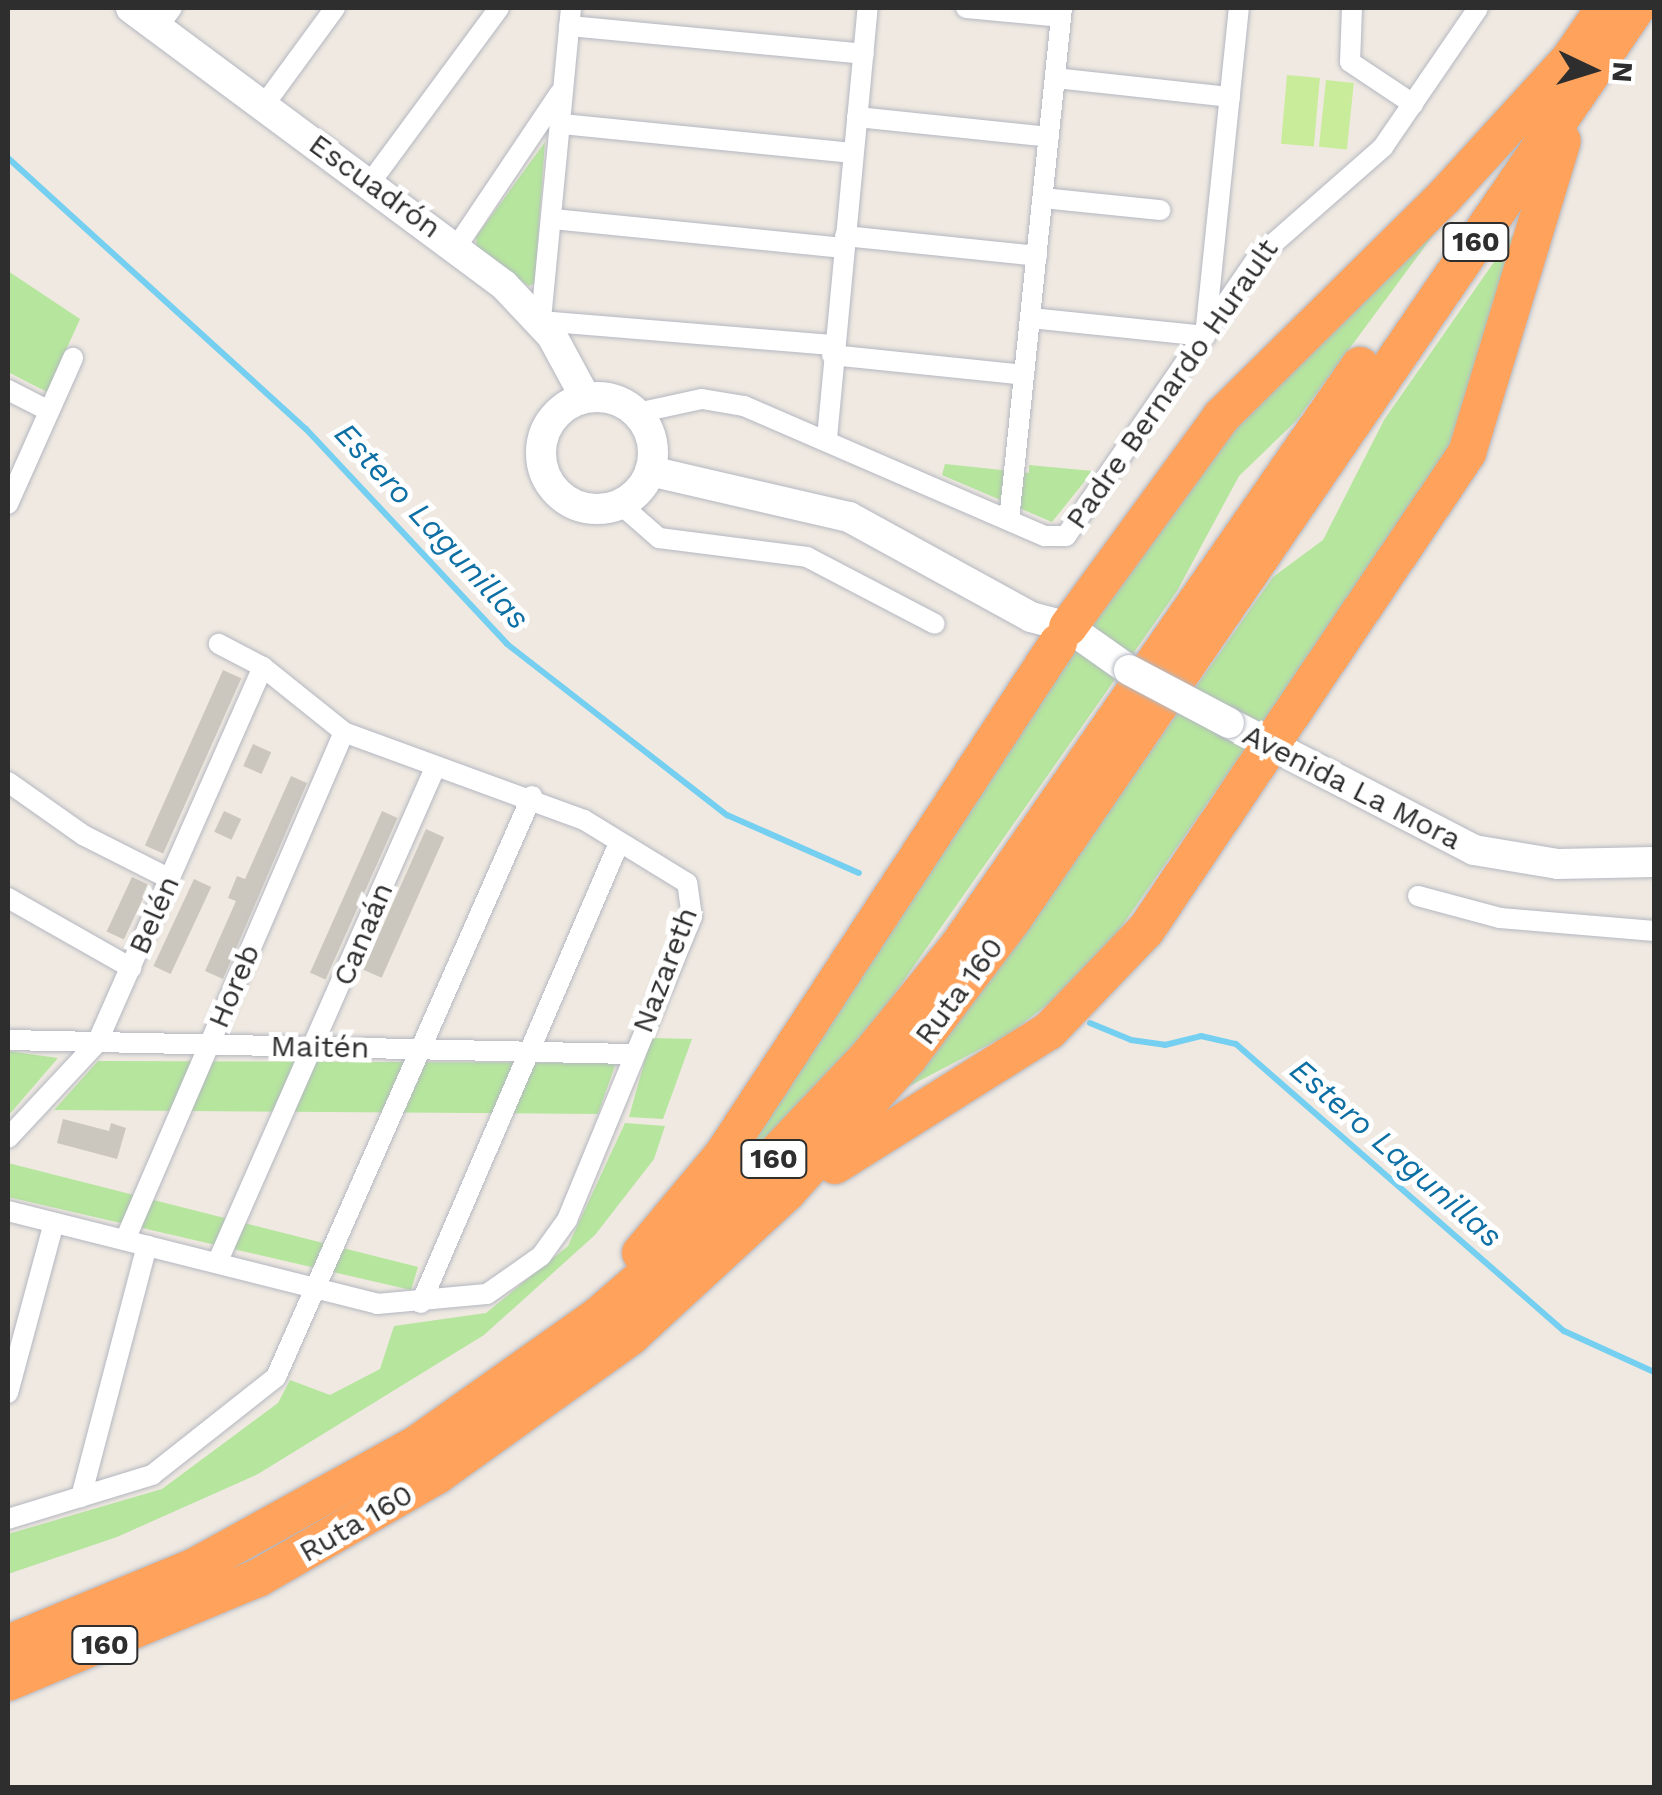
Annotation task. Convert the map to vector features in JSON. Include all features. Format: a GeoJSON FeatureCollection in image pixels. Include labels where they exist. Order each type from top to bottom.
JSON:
{"type":"FeatureCollection","features":[{"type":"Feature","properties":{"kind":"highway","name":"Ruta 160"},"geometry":{"type":"LineString","coordinates":[[8,1682],[201,1604],[371,1516],[547,1401],[742,1236],[874,1098],[982,962],[1580,67],[1604,8]]}},
{"type":"Feature","properties":{"kind":"highway","name":"Ruta 160"},"geometry":{"type":"LineString","coordinates":[[8,1644],[288,1520],[507,1384],[722,1208],[916,1002],[1044,828],[1580,67],[1636,8]]}},
{"type":"Feature","properties":{"kind":"highway"},"geometry":{"type":"LineString","coordinates":[[507,1384],[652,1242],[723,1155],[1063,636],[1222,416],[1580,67]]}},
{"type":"Feature","properties":{"kind":"highway"},"geometry":{"type":"LineString","coordinates":[[742,1236],[890,1125],[1072,1012],[1129,952],[1273,748],[1467,453],[1580,67]]}},
{"type":"Feature","properties":{"kind":"street","name":"Escuadrón"},"geometry":{"type":"LineString","coordinates":[[131,8],[165,17],[264,105],[457,246],[541,321],[586,397]]}},
{"type":"Feature","properties":{"kind":"street"},"geometry":{"type":"LineString","coordinates":[[264,105],[335,8]]}},
{"type":"Feature","properties":{"kind":"street"},"geometry":{"type":"LineString","coordinates":[[370,183],[499,8]]}},
{"type":"Feature","properties":{"kind":"street"},"geometry":{"type":"LineString","coordinates":[[826,438],[868,8]]}},
{"type":"Feature","properties":{"kind":"street"},"geometry":{"type":"LineString","coordinates":[[637,413],[716,400],[826,438],[1010,520],[1062,12],[966,8]]}},
{"type":"Feature","properties":{"kind":"street"},"geometry":{"type":"LineString","coordinates":[[1031,318],[1205,336],[1239,8]]}},
{"type":"Feature","properties":{"kind":"street"},"geometry":{"type":"LineString","coordinates":[[1352,8],[1350,62],[1413,104]]}},
{"type":"Feature","properties":{"kind":"street","name":"Padre Bernardo Hurault"},"geometry":{"type":"LineString","coordinates":[[1010,520],[1061,538],[1272,240],[1372,157],[1478,8]]}},
{"type":"Feature","properties":{"kind":"street"},"geometry":{"type":"LineString","coordinates":[[864,54],[570,17],[541,321],[833,350],[1024,375]]}},
{"type":"Feature","properties":{"kind":"street"},"geometry":{"type":"LineString","coordinates":[[1055,78],[1230,97]]}},
{"type":"Feature","properties":{"kind":"street"},"geometry":{"type":"LineString","coordinates":[[457,246],[554,106],[563,81]]}},
{"type":"Feature","properties":{"kind":"street"},"geometry":{"type":"LineString","coordinates":[[857,117],[1049,136]]}},
{"type":"Feature","properties":{"kind":"street"},"geometry":{"type":"LineString","coordinates":[[562,124],[853,153]]}},
{"type":"Feature","properties":{"kind":"street"},"geometry":{"type":"LineString","coordinates":[[1043,198],[1160,210]]}},
{"type":"Feature","properties":{"kind":"street"},"geometry":{"type":"LineString","coordinates":[[553,219],[1037,256]]}},
{"type":"Feature","properties":{"kind":"street"},"geometry":{"type":"LineString","coordinates":[[8,504],[73,358]]}},
{"type":"Feature","properties":{"kind":"street"},"geometry":{"type":"LineString","coordinates":[[8,390],[49,411]]}},
{"type":"Feature","properties":{"kind":"street"},"geometry":{"type":"LineString","coordinates":[[586,397],[613,398],[637,413],[652,440],[650,472],[620,504],[594,509],[568,501],[542,466],[550,422],[586,397]]}},
{"type":"Feature","properties":{"kind":"street"},"geometry":{"type":"LineString","coordinates":[[650,472],[822,507],[1063,636]]}},
{"type":"Feature","properties":{"kind":"street"},"geometry":{"type":"LineString","coordinates":[[620,504],[659,538],[806,556],[935,624]]}},
{"type":"Feature","properties":{"kind":"street","name":"Avenida La Mora"},"geometry":{"type":"LineString","coordinates":[[1063,636],[1474,850],[1558,864],[1654,862]]}},
{"type":"Feature","properties":{"kind":"street","name":"Nazareth"},"geometry":{"type":"LineString","coordinates":[[8,1211],[377,1304],[422,1304],[500,1288],[551,1245],[579,1194],[695,902],[682,879],[532,796],[434,770],[344,732],[263,666],[219,644]]}},
{"type":"Feature","properties":{"kind":"street","name":"Belén"},"geometry":{"type":"LineString","coordinates":[[8,1138],[97,1042],[263,666]]}},
{"type":"Feature","properties":{"kind":"street","name":"Horeb"},"geometry":{"type":"LineString","coordinates":[[125,1240],[344,732]]}},
{"type":"Feature","properties":{"kind":"street","name":"Canaán"},"geometry":{"type":"LineString","coordinates":[[217,1263],[434,770]]}},
{"type":"Feature","properties":{"kind":"street"},"geometry":{"type":"LineString","coordinates":[[8,782],[82,835],[170,879]]}},
{"type":"Feature","properties":{"kind":"street"},"geometry":{"type":"LineString","coordinates":[[8,1518],[165,1468],[260,1393],[282,1367],[532,796]]}},
{"type":"Feature","properties":{"kind":"street"},"geometry":{"type":"LineString","coordinates":[[422,1304],[619,842]]}},
{"type":"Feature","properties":{"kind":"street"},"geometry":{"type":"LineString","coordinates":[[1418,896],[1500,918],[1654,931]]}},
{"type":"Feature","properties":{"kind":"street"},"geometry":{"type":"LineString","coordinates":[[8,898],[130,968]]}},
{"type":"Feature","properties":{"kind":"street","name":"Maitén"},"geometry":{"type":"LineString","coordinates":[[8,1040],[632,1054]]}},
{"type":"Feature","properties":{"kind":"street"},"geometry":{"type":"LineString","coordinates":[[8,1393],[54,1222]]}},
{"type":"Feature","properties":{"kind":"street"},"geometry":{"type":"LineString","coordinates":[[80,1498],[147,1246]]}},
{"type":"Feature","properties":{"kind":"green space"},"geometry":{"type":"Polygon","coordinates":[[[1287,75],[1320,78],[1314,147],[1281,144],[1287,75]]]}},
{"type":"Feature","properties":{"kind":"green space"},"geometry":{"type":"Polygon","coordinates":[[[1326,80],[1354,83],[1347,150],[1319,147],[1326,80]]]}},
{"type":"Feature","properties":{"kind":"green space"},"geometry":{"type":"Polygon","coordinates":[[[545,142],[535,283],[529,286],[477,251],[476,237],[545,142]]]}},
{"type":"Feature","properties":{"kind":"green space"},"geometry":{"type":"Polygon","coordinates":[[[1533,206],[1445,461],[1090,972],[1009,1034],[900,1091],[1022,935],[1273,577],[1323,540],[1384,420],[1533,206]]]}},
{"type":"Feature","properties":{"kind":"green space"},"geometry":{"type":"Polygon","coordinates":[[[1451,211],[1296,421],[1239,476],[1177,591],[890,1000],[819,1088],[699,1210],[1030,700],[1255,396],[1451,211]]]}},
{"type":"Feature","properties":{"kind":"green space"},"geometry":{"type":"Polygon","coordinates":[[[8,271],[80,319],[47,392],[8,372],[8,271]]]}},
{"type":"Feature","properties":{"kind":"green space"},"geometry":{"type":"Polygon","coordinates":[[[945,464],[1029,473],[1029,465],[1093,471],[1052,522],[942,475],[945,464]]]}},
{"type":"Feature","properties":{"kind":"green space"},"geometry":{"type":"Polygon","coordinates":[[[651,1038],[692,1039],[663,1119],[629,1117],[651,1038]]]}},
{"type":"Feature","properties":{"kind":"green space"},"geometry":{"type":"Polygon","coordinates":[[[8,1051],[58,1058],[8,1116],[8,1051]]]}},
{"type":"Feature","properties":{"kind":"green space"},"geometry":{"type":"Polygon","coordinates":[[[98,1061],[616,1063],[598,1114],[54,1110],[98,1061]]]}},
{"type":"Feature","properties":{"kind":"green space"},"geometry":{"type":"Polygon","coordinates":[[[625,1123],[665,1126],[654,1159],[595,1235],[484,1335],[258,1474],[117,1537],[8,1574],[8,1534],[162,1489],[278,1403],[290,1380],[330,1395],[380,1369],[394,1326],[486,1313],[568,1246],[625,1123]]]}},
{"type":"Feature","properties":{"kind":"green space"},"geometry":{"type":"Polygon","coordinates":[[[8,1163],[418,1267],[411,1290],[8,1197],[8,1163]]]}},
{"type":"Feature","properties":{"kind":"building"},"geometry":{"type":"Polygon","coordinates":[[[223,670],[241,678],[163,854],[145,845],[223,670]]]}},
{"type":"Feature","properties":{"kind":"building"},"geometry":{"type":"Polygon","coordinates":[[[253,744],[271,752],[262,774],[243,766],[253,744]]]}},
{"type":"Feature","properties":{"kind":"building"},"geometry":{"type":"Polygon","coordinates":[[[291,776],[307,783],[223,979],[205,971],[236,901],[228,898],[237,876],[245,879],[291,776]]]}},
{"type":"Feature","properties":{"kind":"building"},"geometry":{"type":"Polygon","coordinates":[[[224,811],[241,819],[231,840],[214,832],[224,811]]]}},
{"type":"Feature","properties":{"kind":"building"},"geometry":{"type":"Polygon","coordinates":[[[382,811],[398,818],[326,980],[310,973],[382,811]]]}},
{"type":"Feature","properties":{"kind":"building"},"geometry":{"type":"Polygon","coordinates":[[[426,829],[444,837],[382,978],[363,970],[426,829]]]}},
{"type":"Feature","properties":{"kind":"building"},"geometry":{"type":"Polygon","coordinates":[[[132,877],[149,885],[124,939],[107,931],[132,877]]]}},
{"type":"Feature","properties":{"kind":"building"},"geometry":{"type":"Polygon","coordinates":[[[194,879],[211,887],[171,974],[153,966],[194,879]]]}},
{"type":"Feature","properties":{"kind":"building"},"geometry":{"type":"Polygon","coordinates":[[[63,1119],[109,1131],[111,1123],[126,1128],[117,1159],[57,1143],[63,1119]]]}},
{"type":"Feature","properties":{"kind":"waterway","name":"Estero Lagunillas"},"geometry":{"type":"LineString","coordinates":[[8,158],[306,429],[507,644],[727,815],[859,873]]}},
{"type":"Feature","properties":{"kind":"waterway","name":"Estero Lagunillas"},"geometry":{"type":"LineString","coordinates":[[1090,1023],[1131,1040],[1165,1045],[1201,1036],[1236,1044],[1564,1331],[1654,1372]]}}]}
